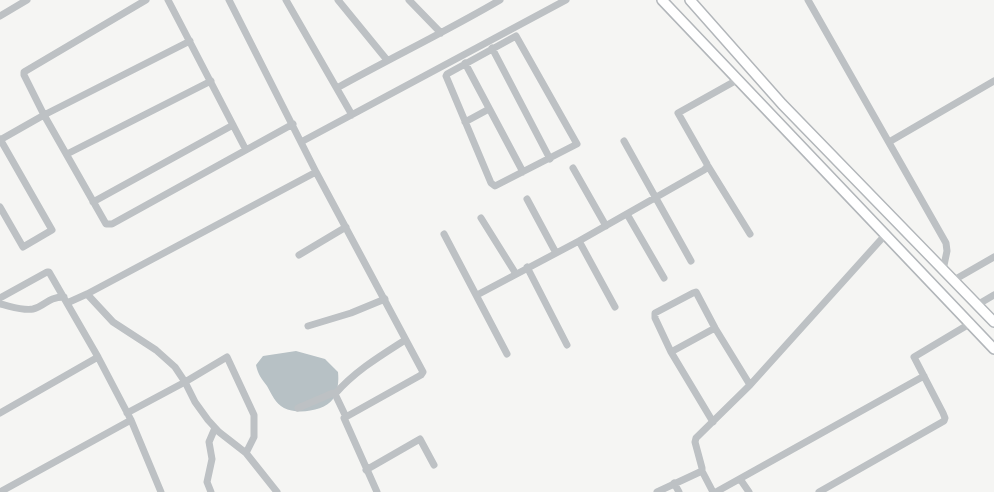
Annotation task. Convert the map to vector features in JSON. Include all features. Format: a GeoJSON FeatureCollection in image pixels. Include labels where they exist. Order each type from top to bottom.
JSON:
{"type":"FeatureCollection","features":[{"type":"Feature","properties":{"kind":"main road"},"geometry":{"type":"LineString","coordinates":[[662,0],[971,322],[994,349]]}},
{"type":"Feature","properties":{"kind":"main road"},"geometry":{"type":"LineString","coordinates":[[690,0],[782,104],[994,322]]}},
{"type":"Feature","properties":{"kind":"street"},"geometry":{"type":"LineString","coordinates":[[0,16],[27,0]]}},
{"type":"Feature","properties":{"kind":"street"},"geometry":{"type":"LineString","coordinates":[[146,0],[25,71],[24,75],[106,224],[109,225],[293,124]]}},
{"type":"Feature","properties":{"kind":"street"},"geometry":{"type":"LineString","coordinates":[[168,0],[246,150]]}},
{"type":"Feature","properties":{"kind":"street"},"geometry":{"type":"LineString","coordinates":[[229,0],[316,172],[423,370],[422,374],[346,417]]}},
{"type":"Feature","properties":{"kind":"street"},"geometry":{"type":"LineString","coordinates":[[286,0],[352,116]]}},
{"type":"Feature","properties":{"kind":"street"},"geometry":{"type":"LineString","coordinates":[[338,0],[387,60]]}},
{"type":"Feature","properties":{"kind":"street"},"geometry":{"type":"LineString","coordinates":[[409,0],[441,33]]}},
{"type":"Feature","properties":{"kind":"street"},"geometry":{"type":"LineString","coordinates":[[482,0],[488,7]]}},
{"type":"Feature","properties":{"kind":"street"},"geometry":{"type":"LineString","coordinates":[[337,88],[500,0]]}},
{"type":"Feature","properties":{"kind":"street"},"geometry":{"type":"LineString","coordinates":[[302,142],[501,39],[566,0]]}},
{"type":"Feature","properties":{"kind":"street"},"geometry":{"type":"LineString","coordinates":[[808,0],[946,243],[947,251],[943,270]]}},
{"type":"Feature","properties":{"kind":"street"},"geometry":{"type":"LineString","coordinates":[[517,37],[577,144],[493,186],[447,74],[492,48],[501,39],[517,37]]}},
{"type":"Feature","properties":{"kind":"street"},"geometry":{"type":"LineString","coordinates":[[0,207],[23,247],[52,230],[0,140],[44,115],[190,41]]}},
{"type":"Feature","properties":{"kind":"street"},"geometry":{"type":"LineString","coordinates":[[492,48],[550,159]]}},
{"type":"Feature","properties":{"kind":"street"},"geometry":{"type":"LineString","coordinates":[[465,63],[523,172]]}},
{"type":"Feature","properties":{"kind":"street"},"geometry":{"type":"LineString","coordinates":[[737,80],[678,113],[750,234]]}},
{"type":"Feature","properties":{"kind":"street"},"geometry":{"type":"LineString","coordinates":[[67,154],[211,81]]}},
{"type":"Feature","properties":{"kind":"street"},"geometry":{"type":"LineString","coordinates":[[889,141],[994,81]]}},
{"type":"Feature","properties":{"kind":"street"},"geometry":{"type":"LineString","coordinates":[[465,122],[489,109]]}},
{"type":"Feature","properties":{"kind":"street"},"geometry":{"type":"LineString","coordinates":[[93,202],[233,125]]}},
{"type":"Feature","properties":{"kind":"street"},"geometry":{"type":"LineString","coordinates":[[624,141],[691,261]]}},
{"type":"Feature","properties":{"kind":"street"},"geometry":{"type":"LineString","coordinates":[[477,295],[657,198],[708,166]]}},
{"type":"Feature","properties":{"kind":"street"},"geometry":{"type":"LineString","coordinates":[[573,168],[606,226]]}},
{"type":"Feature","properties":{"kind":"street"},"geometry":{"type":"LineString","coordinates":[[0,304],[30,309],[54,297],[66,300],[87,294],[316,172]]}},
{"type":"Feature","properties":{"kind":"street"},"geometry":{"type":"LineString","coordinates":[[527,199],[556,253]]}},
{"type":"Feature","properties":{"kind":"street"},"geometry":{"type":"LineString","coordinates":[[627,214],[664,278]]}},
{"type":"Feature","properties":{"kind":"street"},"geometry":{"type":"LineString","coordinates":[[481,218],[516,274]]}},
{"type":"Feature","properties":{"kind":"street"},"geometry":{"type":"LineString","coordinates":[[299,255],[346,227]]}},
{"type":"Feature","properties":{"kind":"street"},"geometry":{"type":"LineString","coordinates":[[444,234],[507,354]]}},
{"type":"Feature","properties":{"kind":"street"},"geometry":{"type":"LineString","coordinates":[[886,234],[750,385],[695,439],[702,471],[715,492],[924,376]]}},
{"type":"Feature","properties":{"kind":"street"},"geometry":{"type":"LineString","coordinates":[[579,241],[615,307]]}},
{"type":"Feature","properties":{"kind":"street"},"geometry":{"type":"LineString","coordinates":[[954,280],[994,257]]}},
{"type":"Feature","properties":{"kind":"street"},"geometry":{"type":"LineString","coordinates":[[527,267],[567,345]]}},
{"type":"Feature","properties":{"kind":"street"},"geometry":{"type":"LineString","coordinates":[[0,298],[50,273],[128,413],[159,491]]}},
{"type":"Feature","properties":{"kind":"street"},"geometry":{"type":"LineString","coordinates":[[713,422],[671,352],[655,318],[656,312],[696,292],[750,385]]}},
{"type":"Feature","properties":{"kind":"street"},"geometry":{"type":"LineString","coordinates":[[87,294],[113,322],[170,361],[208,420],[246,453],[277,492]]}},
{"type":"Feature","properties":{"kind":"street"},"geometry":{"type":"LineString","coordinates":[[977,305],[994,296]]}},
{"type":"Feature","properties":{"kind":"street"},"geometry":{"type":"LineString","coordinates":[[308,326],[351,313],[385,299]]}},
{"type":"Feature","properties":{"kind":"street"},"geometry":{"type":"LineString","coordinates":[[819,492],[944,421],[943,413],[914,356],[971,322]]}},
{"type":"Feature","properties":{"kind":"street"},"geometry":{"type":"LineString","coordinates":[[671,352],[715,328]]}},
{"type":"Feature","properties":{"kind":"street"},"geometry":{"type":"LineString","coordinates":[[298,408],[332,393],[335,394],[360,369],[405,340]]}},
{"type":"Feature","properties":{"kind":"street"},"geometry":{"type":"LineString","coordinates":[[0,413],[98,357]]}},
{"type":"Feature","properties":{"kind":"street"},"geometry":{"type":"LineString","coordinates":[[128,413],[225,357],[228,358],[254,415],[254,437],[246,453]]}},
{"type":"Feature","properties":{"kind":"street"},"geometry":{"type":"LineString","coordinates":[[335,394],[377,492]]}},
{"type":"Feature","properties":{"kind":"street"},"geometry":{"type":"LineString","coordinates":[[0,492],[131,420]]}},
{"type":"Feature","properties":{"kind":"street"},"geometry":{"type":"LineString","coordinates":[[211,492],[207,482],[212,459],[209,442],[215,428]]}},
{"type":"Feature","properties":{"kind":"street"},"geometry":{"type":"LineString","coordinates":[[366,470],[419,439],[434,465]]}},
{"type":"Feature","properties":{"kind":"street"},"geometry":{"type":"LineString","coordinates":[[657,492],[702,471]]}},
{"type":"Feature","properties":{"kind":"street"},"geometry":{"type":"LineString","coordinates":[[740,479],[749,492]]}},
{"type":"Feature","properties":{"kind":"street"},"geometry":{"type":"LineString","coordinates":[[674,483],[679,492]]}},
{"type":"Feature","properties":{"kind":"shaded area"},"geometry":{"type":"Polygon","coordinates":[[[296,351],[325,359],[338,372],[336,393],[333,399],[324,406],[310,411],[284,408],[276,401],[259,374],[256,365],[263,356],[296,351]]]}}]}
